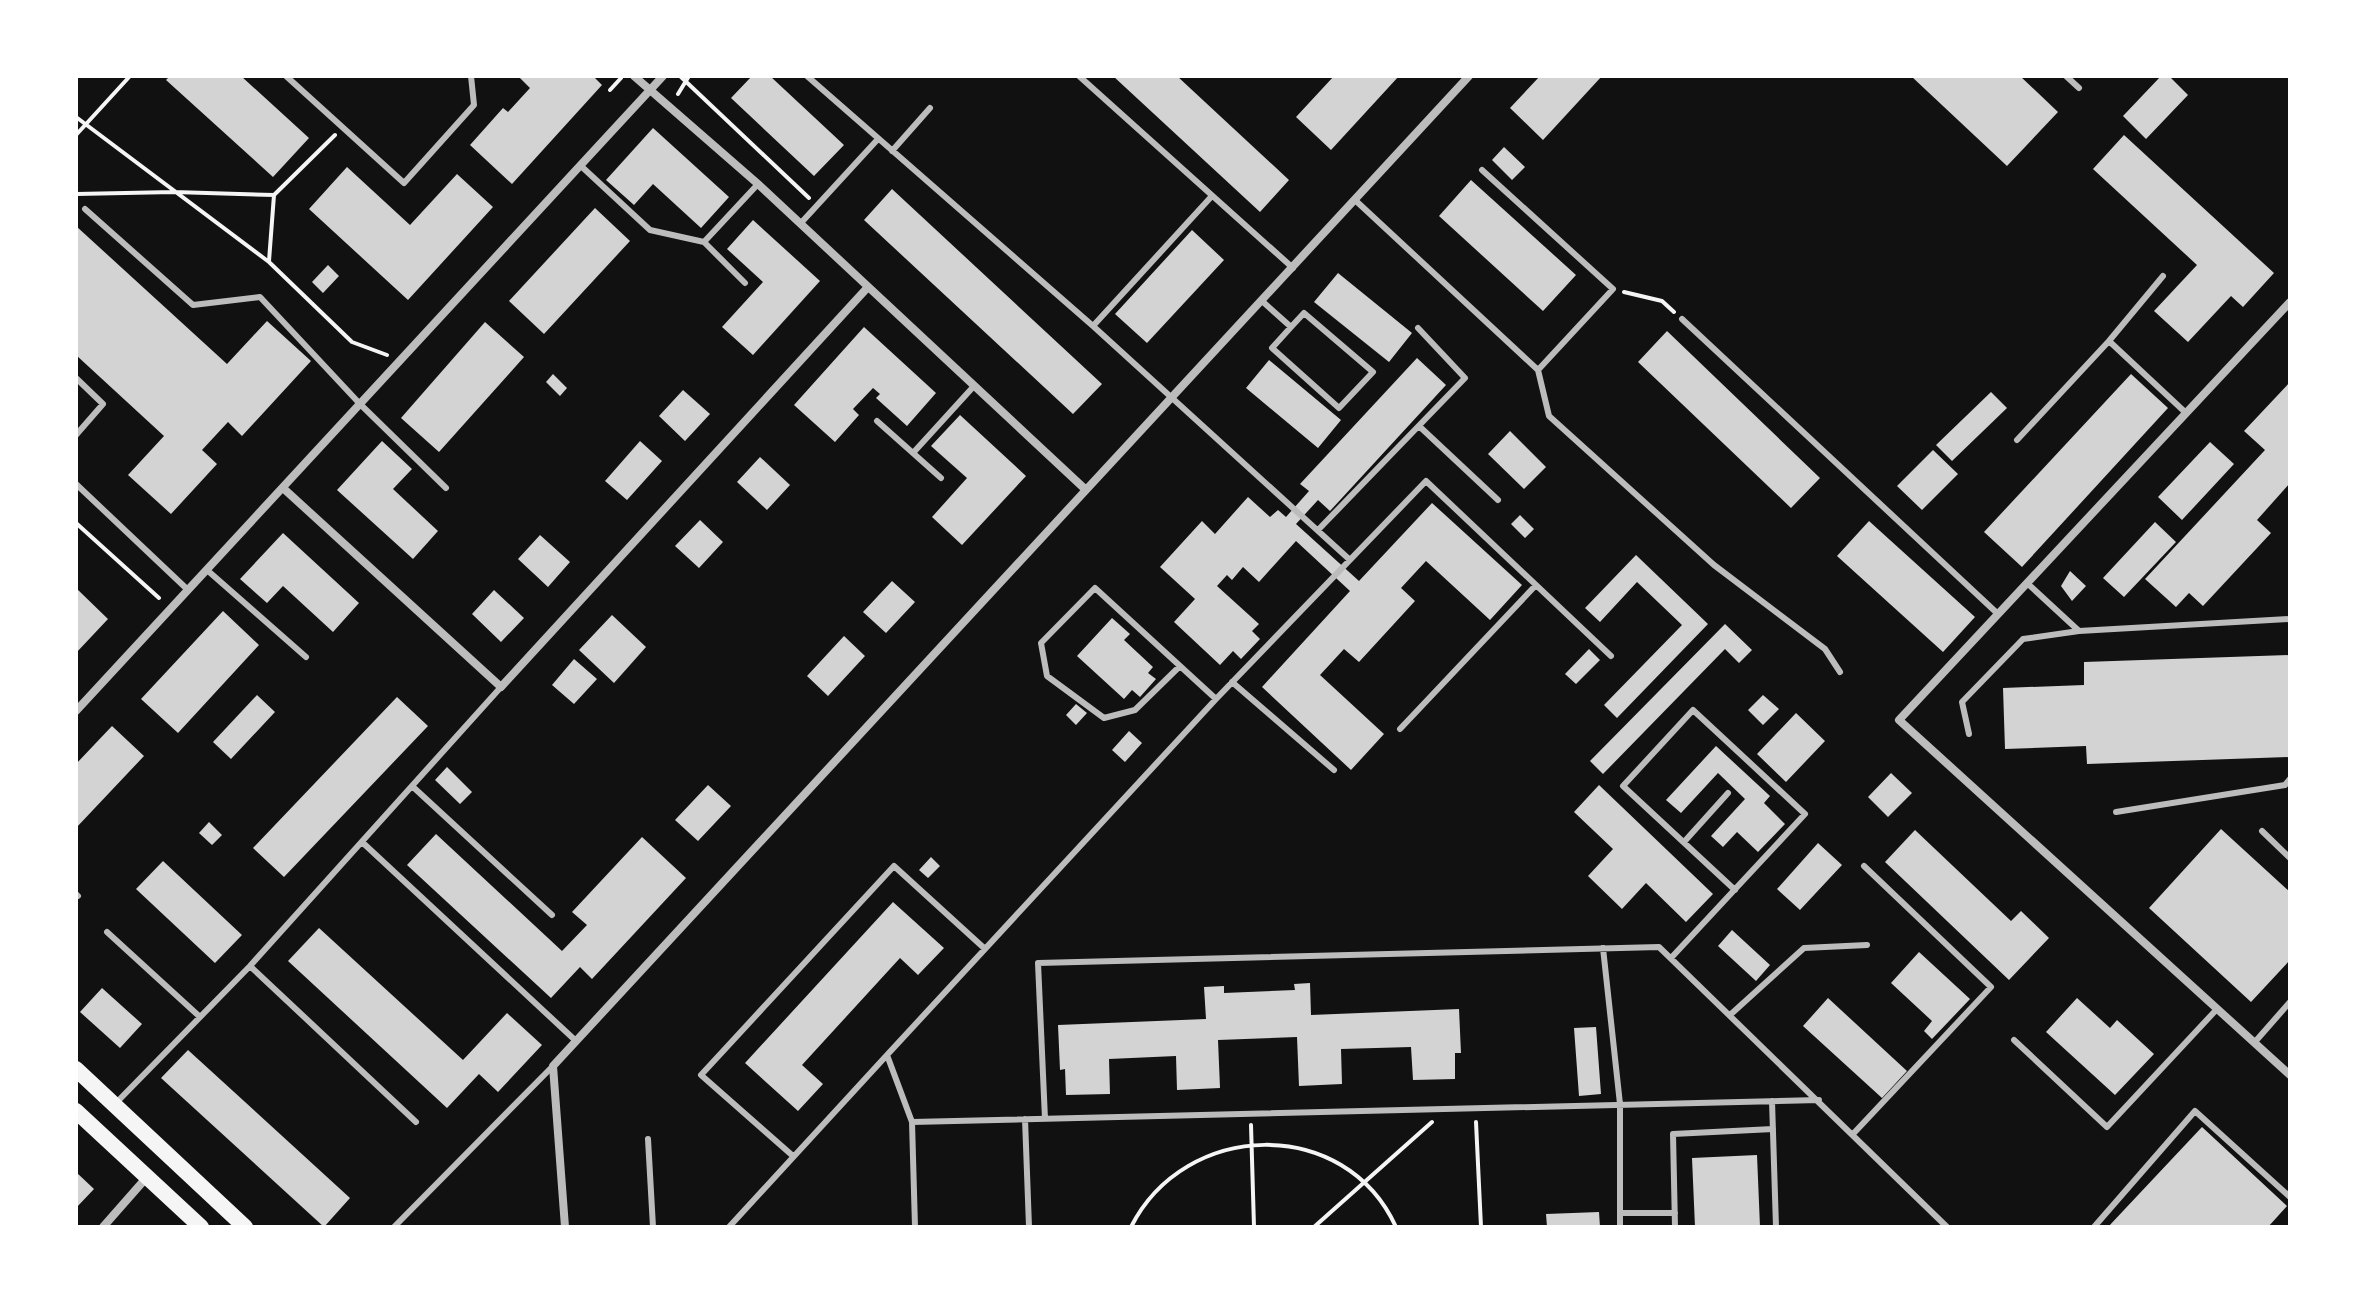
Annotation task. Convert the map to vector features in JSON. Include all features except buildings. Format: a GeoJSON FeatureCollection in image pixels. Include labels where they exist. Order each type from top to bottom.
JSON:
{"type":"FeatureCollection","features":[{"type":"Feature","properties":{"kind":"main road"},"geometry":{"type":"LineString","coordinates":[[76,1069],[245,1227]]}},
{"type":"Feature","properties":{"kind":"main road"},"geometry":{"type":"LineString","coordinates":[[76,1111],[201,1227]]}},
{"type":"Feature","properties":{"kind":"street"},"geometry":{"type":"LineString","coordinates":[[634,76],[758,184],[1086,490]]}},
{"type":"Feature","properties":{"kind":"street"},"geometry":{"type":"LineString","coordinates":[[76,711],[663,76]]}},
{"type":"Feature","properties":{"kind":"street"},"geometry":{"type":"LineString","coordinates":[[565,1227],[553,1066],[1469,76]]}},
{"type":"Feature","properties":{"kind":"street"},"geometry":{"type":"LineString","coordinates":[[283,488],[501,687],[868,287]]}},
{"type":"Feature","properties":{"kind":"street"},"geometry":{"type":"LineString","coordinates":[[2290,302],[1899,720],[2290,1075]]}},
{"type":"Feature","properties":{"kind":"street"},"geometry":{"type":"LineString","coordinates":[[103,1227],[148,1176]]}},
{"type":"Feature","properties":{"kind":"lane"},"geometry":{"type":"LineString","coordinates":[[286,76],[404,183],[474,105],[471,76]]}},
{"type":"Feature","properties":{"kind":"lane"},"geometry":{"type":"LineString","coordinates":[[807,76],[1093,326],[1350,560]]}},
{"type":"Feature","properties":{"kind":"lane"},"geometry":{"type":"LineString","coordinates":[[1079,76],[1293,268]]}},
{"type":"Feature","properties":{"kind":"lane"},"geometry":{"type":"LineString","coordinates":[[2066,76],[2079,88]]}},
{"type":"Feature","properties":{"kind":"lane"},"geometry":{"type":"LineString","coordinates":[[892,151],[930,108]]}},
{"type":"Feature","properties":{"kind":"lane"},"geometry":{"type":"LineString","coordinates":[[800,224],[878,139]]}},
{"type":"Feature","properties":{"kind":"lane"},"geometry":{"type":"LineString","coordinates":[[581,166],[650,230],[704,242],[745,283]]}},
{"type":"Feature","properties":{"kind":"lane"},"geometry":{"type":"LineString","coordinates":[[1482,170],[1613,289],[1538,370]]}},
{"type":"Feature","properties":{"kind":"lane"},"geometry":{"type":"LineString","coordinates":[[704,242],[758,184]]}},
{"type":"Feature","properties":{"kind":"lane"},"geometry":{"type":"LineString","coordinates":[[1093,326],[1211,197]]}},
{"type":"Feature","properties":{"kind":"lane"},"geometry":{"type":"LineString","coordinates":[[1355,200],[1538,370],[1549,416],[1714,565],[1825,649],[1840,672]]}},
{"type":"Feature","properties":{"kind":"lane"},"geometry":{"type":"LineString","coordinates":[[85,209],[193,305],[260,297],[360,404],[446,488]]}},
{"type":"Feature","properties":{"kind":"lane"},"geometry":{"type":"LineString","coordinates":[[2017,440],[2109,341],[2163,276]]}},
{"type":"Feature","properties":{"kind":"lane"},"geometry":{"type":"LineString","coordinates":[[1262,301],[1291,327]]}},
{"type":"Feature","properties":{"kind":"lane"},"geometry":{"type":"LineString","coordinates":[[1304,313],[1373,372],[1339,408],[1272,348],[1291,327],[1304,313]]}},
{"type":"Feature","properties":{"kind":"lane"},"geometry":{"type":"LineString","coordinates":[[1682,319],[1998,614]]}},
{"type":"Feature","properties":{"kind":"lane"},"geometry":{"type":"LineString","coordinates":[[1318,530],[1465,378],[1418,328]]}},
{"type":"Feature","properties":{"kind":"lane"},"geometry":{"type":"LineString","coordinates":[[2109,341],[2186,413]]}},
{"type":"Feature","properties":{"kind":"lane"},"geometry":{"type":"LineString","coordinates":[[76,378],[103,404],[76,435]]}},
{"type":"Feature","properties":{"kind":"lane"},"geometry":{"type":"LineString","coordinates":[[913,453],[974,386]]}},
{"type":"Feature","properties":{"kind":"lane"},"geometry":{"type":"LineString","coordinates":[[877,421],[941,478]]}},
{"type":"Feature","properties":{"kind":"lane"},"geometry":{"type":"LineString","coordinates":[[1419,426],[1498,500]]}},
{"type":"Feature","properties":{"kind":"lane"},"geometry":{"type":"LineString","coordinates":[[729,1227],[1216,699],[1426,481],[1611,656]]}},
{"type":"Feature","properties":{"kind":"lane"},"geometry":{"type":"LineString","coordinates":[[76,484],[188,590]]}},
{"type":"Feature","properties":{"kind":"lane"},"geometry":{"type":"LineString","coordinates":[[207,570],[306,657]]}},
{"type":"Feature","properties":{"kind":"lane"},"geometry":{"type":"LineString","coordinates":[[2027,583],[2079,631]]}},
{"type":"Feature","properties":{"kind":"lane"},"geometry":{"type":"LineString","coordinates":[[1400,729],[1536,585]]}},
{"type":"Feature","properties":{"kind":"lane"},"geometry":{"type":"LineString","coordinates":[[1180,666],[1135,710],[1104,718],[1047,676],[1041,643],[1095,588],[1216,699]]}},
{"type":"Feature","properties":{"kind":"lane"},"geometry":{"type":"LineString","coordinates":[[1969,734],[1962,702],[2023,639],[2079,631],[2290,619]]}},
{"type":"Feature","properties":{"kind":"lane"},"geometry":{"type":"LineString","coordinates":[[1232,682],[1334,770]]}},
{"type":"Feature","properties":{"kind":"lane"},"geometry":{"type":"LineString","coordinates":[[114,1105],[250,966],[501,687]]}},
{"type":"Feature","properties":{"kind":"lane"},"geometry":{"type":"LineString","coordinates":[[1671,958],[1735,890],[1805,814],[1693,710],[1623,786],[1735,890]]}},
{"type":"Feature","properties":{"kind":"lane"},"geometry":{"type":"LineString","coordinates":[[2116,812],[2285,785],[2290,779]]}},
{"type":"Feature","properties":{"kind":"lane"},"geometry":{"type":"LineString","coordinates":[[412,786],[552,915]]}},
{"type":"Feature","properties":{"kind":"lane"},"geometry":{"type":"LineString","coordinates":[[1684,842],[1728,793]]}},
{"type":"Feature","properties":{"kind":"lane"},"geometry":{"type":"LineString","coordinates":[[2262,831],[2290,858]]}},
{"type":"Feature","properties":{"kind":"lane"},"geometry":{"type":"LineString","coordinates":[[362,842],[576,1041]]}},
{"type":"Feature","properties":{"kind":"lane"},"geometry":{"type":"LineString","coordinates":[[793,1156],[701,1075],[894,866],[984,948]]}},
{"type":"Feature","properties":{"kind":"lane"},"geometry":{"type":"LineString","coordinates":[[1853,1134],[1991,987],[1864,866]]}},
{"type":"Feature","properties":{"kind":"lane"},"geometry":{"type":"LineString","coordinates":[[107,932],[200,1017]]}},
{"type":"Feature","properties":{"kind":"lane"},"geometry":{"type":"LineString","coordinates":[[1730,1015],[1804,948],[1867,945]]}},
{"type":"Feature","properties":{"kind":"lane"},"geometry":{"type":"LineString","coordinates":[[1045,1119],[1038,963],[1659,947],[1947,1227]]}},
{"type":"Feature","properties":{"kind":"lane"},"geometry":{"type":"LineString","coordinates":[[1603,948],[1620,1104],[1620,1227]]}},
{"type":"Feature","properties":{"kind":"lane"},"geometry":{"type":"LineString","coordinates":[[250,966],[416,1122]]}},
{"type":"Feature","properties":{"kind":"lane"},"geometry":{"type":"LineString","coordinates":[[2254,1043],[2290,1002]]}},
{"type":"Feature","properties":{"kind":"lane"},"geometry":{"type":"LineString","coordinates":[[2014,1040],[2107,1127],[2217,1009]]}},
{"type":"Feature","properties":{"kind":"lane"},"geometry":{"type":"LineString","coordinates":[[887,1055],[912,1122],[915,1227]]}},
{"type":"Feature","properties":{"kind":"lane"},"geometry":{"type":"LineString","coordinates":[[394,1227],[553,1066]]}},
{"type":"Feature","properties":{"kind":"lane"},"geometry":{"type":"LineString","coordinates":[[912,1122],[1819,1100]]}},
{"type":"Feature","properties":{"kind":"lane"},"geometry":{"type":"LineString","coordinates":[[1772,1101],[1776,1227]]}},
{"type":"Feature","properties":{"kind":"lane"},"geometry":{"type":"LineString","coordinates":[[2094,1227],[2195,1111],[2290,1197]]}},
{"type":"Feature","properties":{"kind":"lane"},"geometry":{"type":"LineString","coordinates":[[1025,1119],[1029,1227]]}},
{"type":"Feature","properties":{"kind":"lane"},"geometry":{"type":"LineString","coordinates":[[1675,1227],[1673,1134],[1773,1129]]}},
{"type":"Feature","properties":{"kind":"lane"},"geometry":{"type":"LineString","coordinates":[[648,1139],[653,1227]]}},
{"type":"Feature","properties":{"kind":"lane"},"geometry":{"type":"LineString","coordinates":[[1620,1213],[1675,1213]]}},
{"type":"Feature","properties":{"kind":"path"},"geometry":{"type":"LineString","coordinates":[[76,135],[130,76]]}},
{"type":"Feature","properties":{"kind":"path"},"geometry":{"type":"LineString","coordinates":[[610,90],[622,76]]}},
{"type":"Feature","properties":{"kind":"path"},"geometry":{"type":"LineString","coordinates":[[680,76],[817,205]]}},
{"type":"Feature","properties":{"kind":"path"},"geometry":{"type":"LineString","coordinates":[[76,117],[269,262],[352,342],[401,361]]}},
{"type":"Feature","properties":{"kind":"path"},"geometry":{"type":"LineString","coordinates":[[269,262],[274,195],[342,128]]}},
{"type":"Feature","properties":{"kind":"path"},"geometry":{"type":"LineString","coordinates":[[76,194],[174,192],[274,195]]}},
{"type":"Feature","properties":{"kind":"path"},"geometry":{"type":"LineString","coordinates":[[1613,289],[1662,301]]}},
{"type":"Feature","properties":{"kind":"path"},"geometry":{"type":"LineString","coordinates":[[76,523],[159,598]]}},
{"type":"Feature","properties":{"kind":"path"},"geometry":{"type":"LineString","coordinates":[[1475,1108],[1481,1227]]}},
{"type":"Feature","properties":{"kind":"path"},"geometry":{"type":"LineString","coordinates":[[1314,1227],[1447,1109]]}},
{"type":"Feature","properties":{"kind":"path"},"geometry":{"type":"LineString","coordinates":[[1250,1114],[1254,1227]]}},
{"type":"Feature","properties":{"kind":"path"},"geometry":{"type":"LineString","coordinates":[[1131,1227],[1158,1188],[1187,1165],[1221,1151],[1252,1145],[1275,1145],[1310,1152],[1343,1168],[1363,1183],[1383,1205],[1396,1227]]}}]}
